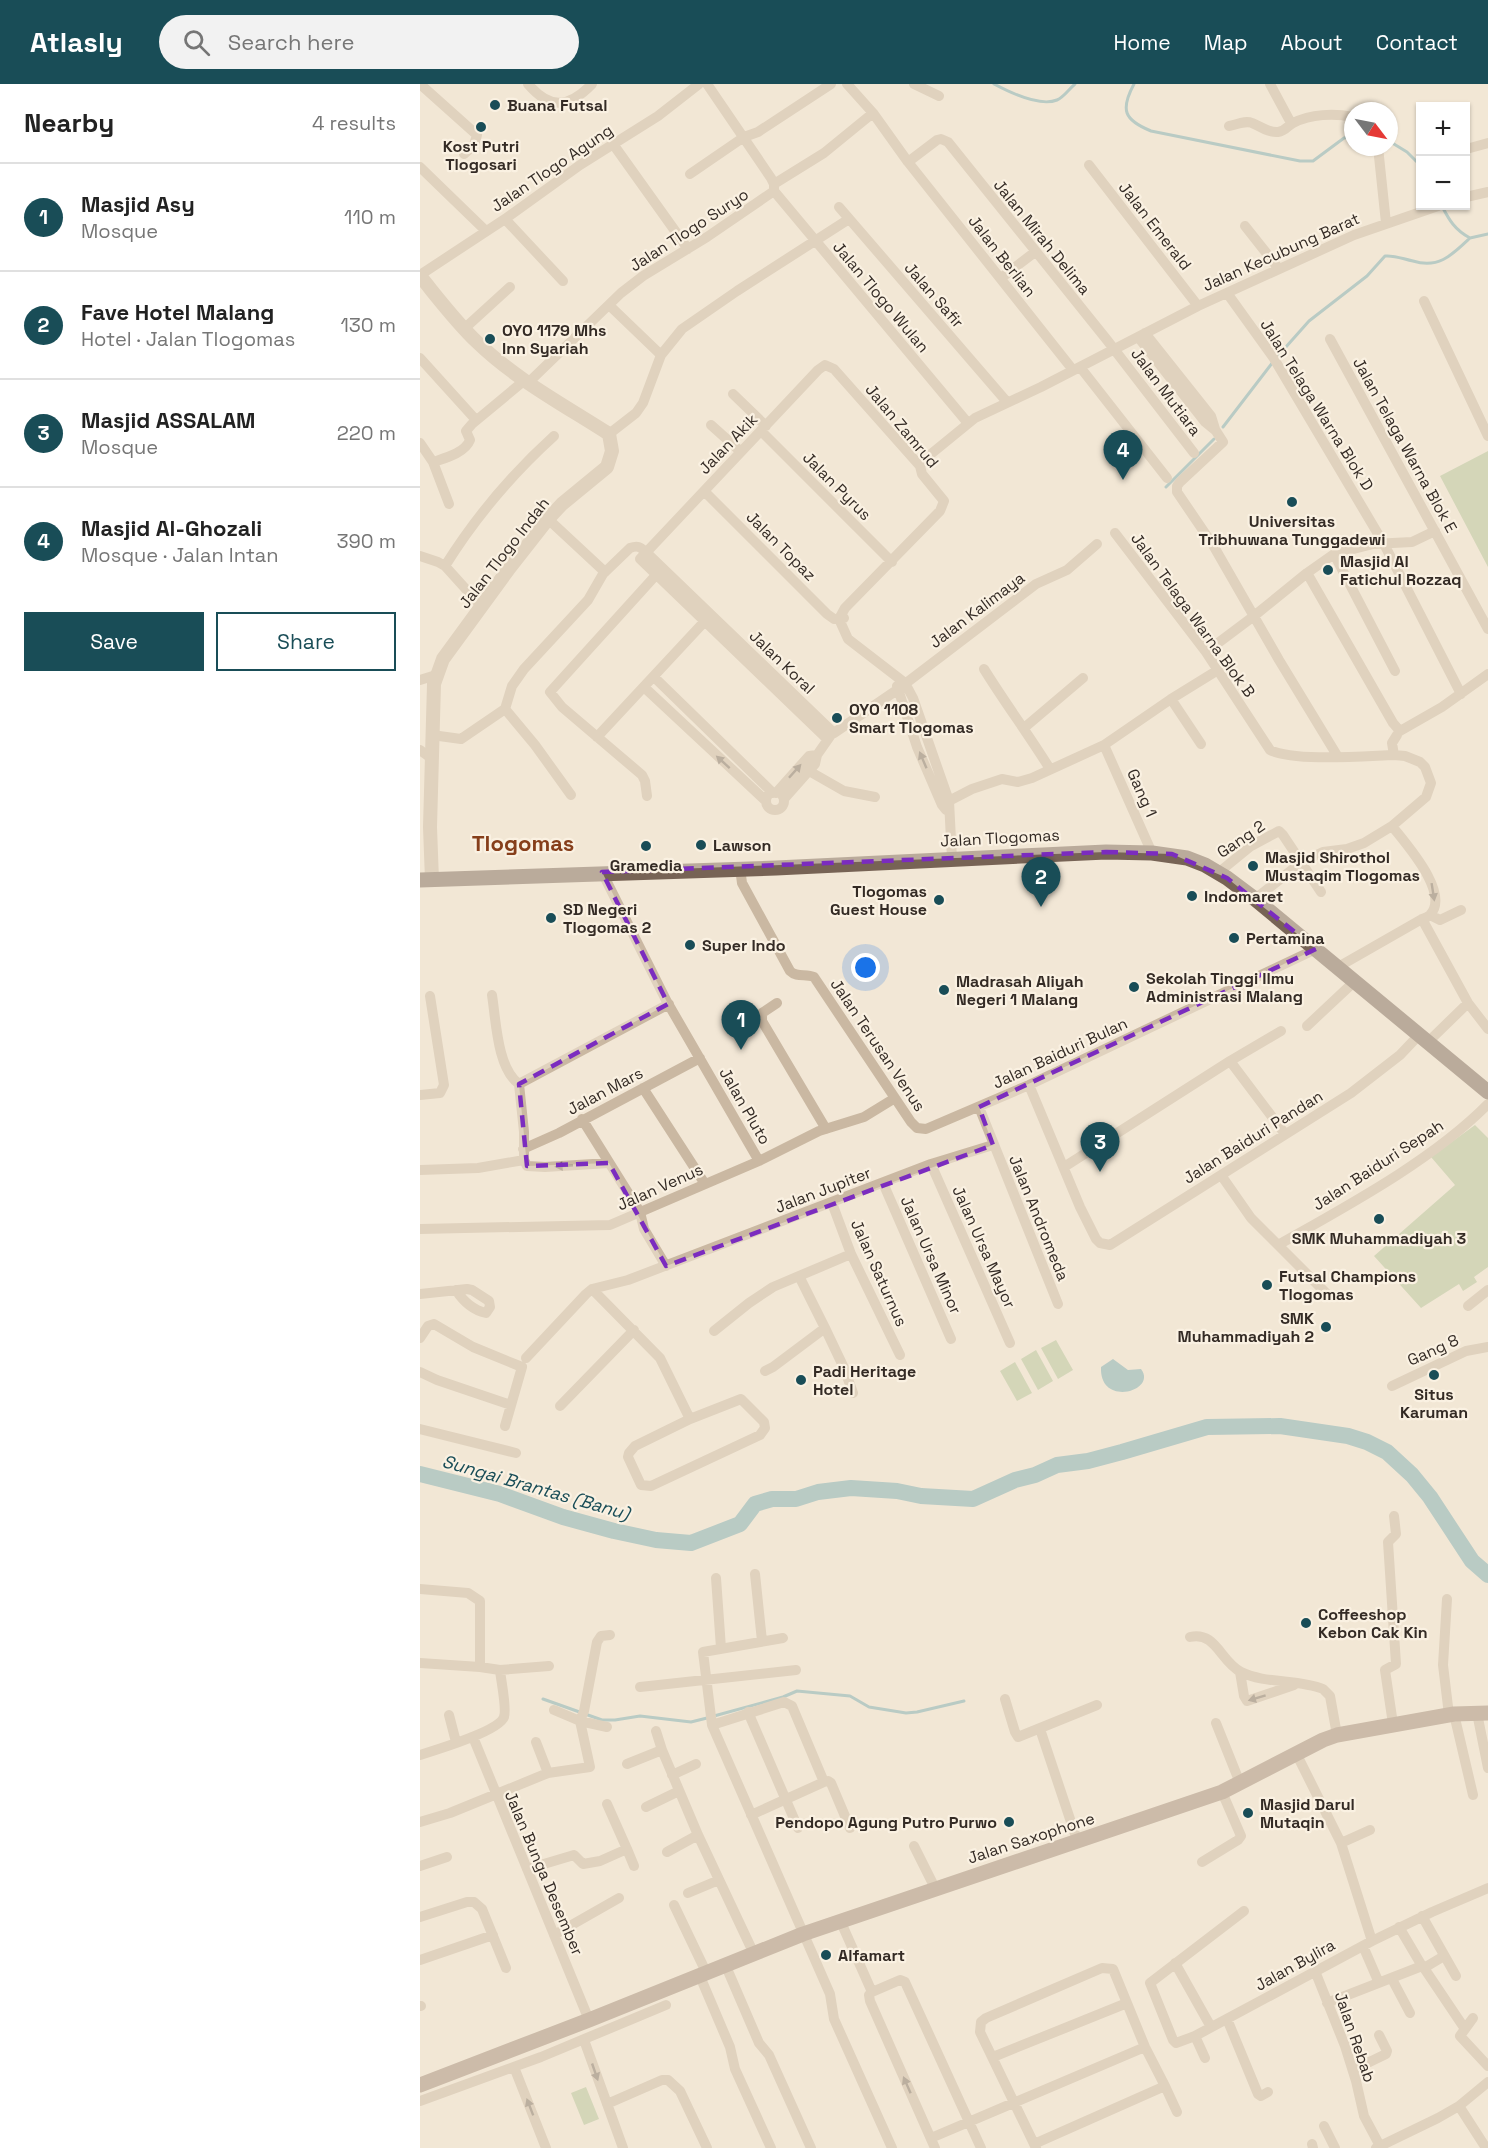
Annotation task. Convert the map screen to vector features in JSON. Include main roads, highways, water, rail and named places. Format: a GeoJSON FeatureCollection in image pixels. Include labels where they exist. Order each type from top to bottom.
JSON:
{"type":"FeatureCollection","features":[{"type":"Feature","properties":{"kind":"main road","name":"Jalan Tlogomas"},"geometry":{"type":"LineString","coordinates":[[426,880],[740,868],[952,855],[1106,852],[1152,853],[1187,858],[1218,873],[1255,899],[1488,1094]]}},
{"type":"Feature","properties":{"kind":"main road","name":"Jalan Saxophone"},"geometry":{"type":"LineString","coordinates":[[420,2085],[840,1920],[1025,1860],[1077,1840],[1126,1826],[1222,1792],[1337,1735],[1452,1714],[1483,1713]]}},
{"type":"Feature","properties":{"kind":"water"},"geometry":{"type":"Polygon","coordinates":[[[1113,1359],[1128,1370],[1141,1369],[1144,1377],[1142,1384],[1127,1392],[1109,1388],[1103,1380],[1101,1367],[1113,1359]]]}},
{"type":"Feature","properties":{"kind":"waterway"},"geometry":{"type":"LineString","coordinates":[[994,84],[1025,98],[1042,102],[1060,99],[1075,84]]}},
{"type":"Feature","properties":{"kind":"waterway"},"geometry":{"type":"LineString","coordinates":[[1134,84],[1127,101],[1127,113],[1135,123],[1151,131],[1300,161],[1313,161],[1344,138]]}},
{"type":"Feature","properties":{"kind":"waterway"},"geometry":{"type":"LineString","coordinates":[[1398,146],[1416,161]]}},
{"type":"Feature","properties":{"kind":"waterway"},"geometry":{"type":"LineString","coordinates":[[1444,210],[1460,232],[1470,238],[1488,234]]}},
{"type":"Feature","properties":{"kind":"waterway"},"geometry":{"type":"LineString","coordinates":[[1277,357],[1309,321],[1367,276],[1385,256],[1422,263],[1438,262],[1451,255],[1470,238]]}},
{"type":"Feature","properties":{"kind":"waterway"},"geometry":{"type":"LineString","coordinates":[[1223,427],[1273,362]]}},
{"type":"Feature","properties":{"kind":"waterway"},"geometry":{"type":"LineString","coordinates":[[1166,487],[1214,439]]}},
{"type":"Feature","properties":{"kind":"waterway","name":"Sungai Brantas (Banu)"},"geometry":{"type":"LineString","coordinates":[[420,1474],[500,1494],[563,1517],[614,1531],[656,1540],[691,1543],[740,1524],[755,1504],[772,1499],[796,1499],[818,1492],[851,1488],[973,1499],[1015,1480],[1035,1475],[1057,1465],[1088,1461],[1207,1427],[1280,1426],[1348,1436],[1387,1452],[1412,1475],[1430,1497],[1472,1561],[1488,1575]]}},
{"type":"Feature","properties":{"kind":"waterway"},"geometry":{"type":"LineString","coordinates":[[714,1716],[797,1691],[850,1696],[869,1707],[906,1713],[964,1701]]}},
{"type":"Feature","properties":{"kind":"waterway"},"geometry":{"type":"LineString","coordinates":[[543,1699],[602,1720],[640,1716],[691,1722],[707,1718]]}},
{"type":"Feature","properties":{"kind":"place","name":"Buana Futsal"},"geometry":{"type":"Point","coordinates":[495,105]}},
{"type":"Feature","properties":{"kind":"place","name":"Kost Putri Tlogosari"},"geometry":{"type":"Point","coordinates":[481,127]}},
{"type":"Feature","properties":{"kind":"place","name":"OYO 1179 Mhs Inn Syariah"},"geometry":{"type":"Point","coordinates":[490,339]}},
{"type":"Feature","properties":{"kind":"place","name":"Masjid Al-Ghozali"},"geometry":{"type":"Point","coordinates":[1123,480]}},
{"type":"Feature","properties":{"kind":"place","name":"Universitas Tribhuwana Tunggadewi"},"geometry":{"type":"Point","coordinates":[1292,502]}},
{"type":"Feature","properties":{"kind":"place","name":"Masjid Al Fatichul Rozzaq"},"geometry":{"type":"Point","coordinates":[1328,570]}},
{"type":"Feature","properties":{"kind":"place","name":"OYO 1108 Smart Tlogomas"},"geometry":{"type":"Point","coordinates":[837,718]}},
{"type":"Feature","properties":{"kind":"place","name":"Lawson"},"geometry":{"type":"Point","coordinates":[701,845]}},
{"type":"Feature","properties":{"kind":"place","name":"Gramedia"},"geometry":{"type":"Point","coordinates":[646,846]}},
{"type":"Feature","properties":{"kind":"place","name":"Masjid Shirothol Mustaqim Tlogomas"},"geometry":{"type":"Point","coordinates":[1253,866]}},
{"type":"Feature","properties":{"kind":"place","name":"Indomaret"},"geometry":{"type":"Point","coordinates":[1192,896]}},
{"type":"Feature","properties":{"kind":"place","name":"Tlogomas Guest House"},"geometry":{"type":"Point","coordinates":[939,900]}},
{"type":"Feature","properties":{"kind":"place","name":"Fave Hotel Malang"},"geometry":{"type":"Point","coordinates":[1041,907]}},
{"type":"Feature","properties":{"kind":"place","name":"SD Negeri Tlogomas 2"},"geometry":{"type":"Point","coordinates":[551,918]}},
{"type":"Feature","properties":{"kind":"place","name":"Pertamina"},"geometry":{"type":"Point","coordinates":[1234,938]}},
{"type":"Feature","properties":{"kind":"place","name":"Super Indo"},"geometry":{"type":"Point","coordinates":[690,945]}},
{"type":"Feature","properties":{"kind":"place","name":"Sekolah Tinggi Ilmu Administrasi Malang"},"geometry":{"type":"Point","coordinates":[1134,987]}},
{"type":"Feature","properties":{"kind":"place","name":"Madrasah Aliyah Negeri 1 Malang"},"geometry":{"type":"Point","coordinates":[944,990]}},
{"type":"Feature","properties":{"kind":"place","name":"Masjid Asy"},"geometry":{"type":"Point","coordinates":[741,1050]}},
{"type":"Feature","properties":{"kind":"place","name":"Masjid ASSALAM"},"geometry":{"type":"Point","coordinates":[1100,1172]}},
{"type":"Feature","properties":{"kind":"place","name":"SMK Muhammadiyah 3"},"geometry":{"type":"Point","coordinates":[1379,1219]}},
{"type":"Feature","properties":{"kind":"place","name":"Futsal Champions Tlogomas"},"geometry":{"type":"Point","coordinates":[1267,1285]}},
{"type":"Feature","properties":{"kind":"place","name":"SMK Muhammadiyah 2"},"geometry":{"type":"Point","coordinates":[1326,1327]}},
{"type":"Feature","properties":{"kind":"place","name":"Situs Karuman"},"geometry":{"type":"Point","coordinates":[1434,1375]}},
{"type":"Feature","properties":{"kind":"place","name":"Padi Heritage Hotel"},"geometry":{"type":"Point","coordinates":[801,1380]}},
{"type":"Feature","properties":{"kind":"place","name":"Coffeeshop Kebon Cak Kin"},"geometry":{"type":"Point","coordinates":[1306,1623]}},
{"type":"Feature","properties":{"kind":"place","name":"Masjid Darul Mutaqin"},"geometry":{"type":"Point","coordinates":[1248,1813]}},
{"type":"Feature","properties":{"kind":"place","name":"Pendopo Agung Putro Purwo"},"geometry":{"type":"Point","coordinates":[1009,1822]}},
{"type":"Feature","properties":{"kind":"place","name":"Alfamart"},"geometry":{"type":"Point","coordinates":[826,1955]}},
{"type":"Feature","properties":{"kind":"district","name":"Tlogomas"},"geometry":{"type":"Point","coordinates":[523,843]}}]}
